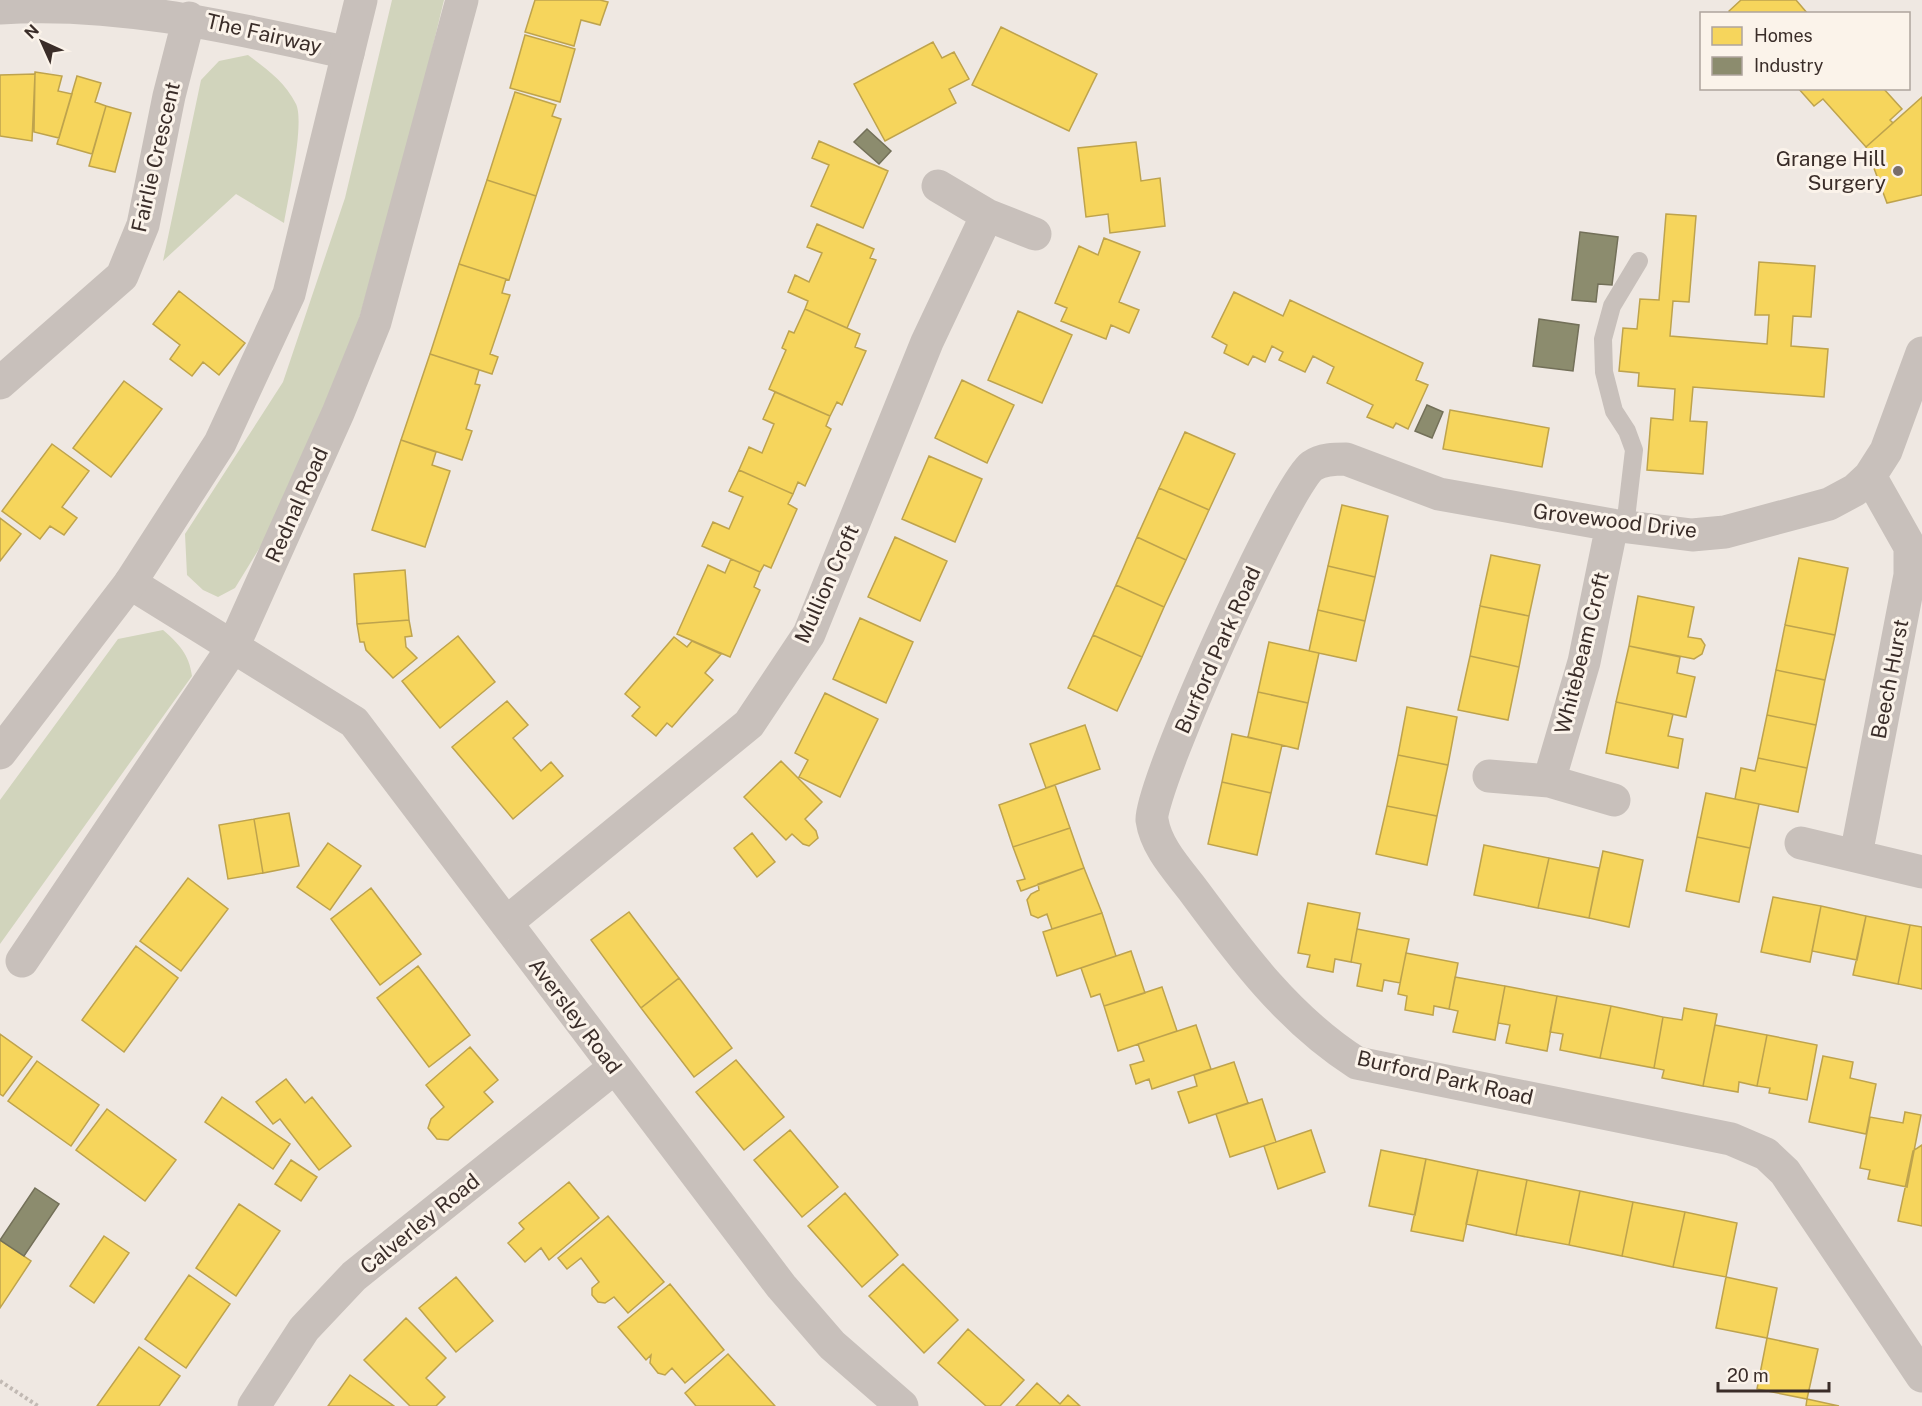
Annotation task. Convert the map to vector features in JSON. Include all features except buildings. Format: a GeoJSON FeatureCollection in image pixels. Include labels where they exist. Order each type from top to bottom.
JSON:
{"type":"FeatureCollection","features":[{"type":"Feature","properties":{"kind":"street"},"geometry":{"type":"LineString","coordinates":[[0,753],[130,583],[220,442],[289,294],[362,0]]}},
{"type":"Feature","properties":{"kind":"street","name":"Rednal Road"},"geometry":{"type":"LineString","coordinates":[[22,961],[232,647],[338,413],[375,322],[462,0]]}},
{"type":"Feature","properties":{"kind":"street","name":"The Fairway"},"geometry":{"type":"LineString","coordinates":[[0,8],[68,3],[189,18],[348,53]]}},
{"type":"Feature","properties":{"kind":"street","name":"Fairlie Crescent"},"geometry":{"type":"LineString","coordinates":[[0,383],[122,276],[143,225],[169,96],[189,18]]}},
{"type":"Feature","properties":{"kind":"street"},"geometry":{"type":"LineString","coordinates":[[938,186],[987,215],[1035,234]]}},
{"type":"Feature","properties":{"kind":"street","name":"Mullion Croft"},"geometry":{"type":"LineString","coordinates":[[506,923],[749,724],[808,634],[927,342],[987,215]]}},
{"type":"Feature","properties":{"kind":"street","name":"Grovewood Drive"},"geometry":{"type":"LineString","coordinates":[[1300,480],[1312,466],[1331,459],[1346,459],[1439,494],[1619,526],[1692,535],[1725,532],[1830,504],[1855,490],[1870,476],[1886,451],[1922,352]]}},
{"type":"Feature","properties":{"kind":"street","name":"Beech Hurst"},"geometry":{"type":"LineString","coordinates":[[1856,855],[1910,575],[1910,547],[1870,476]]}},
{"type":"Feature","properties":{"kind":"street","name":"Burford Park Road"},"geometry":{"type":"LineString","coordinates":[[1300,480],[1288,499],[1210,660],[1160,785],[1151,817],[1155,835],[1170,858],[1246,962],[1325,1042],[1357,1063],[1731,1139],[1766,1154],[1785,1172],[1922,1376]]}},
{"type":"Feature","properties":{"kind":"street","name":"Whitebeam Croft"},"geometry":{"type":"LineString","coordinates":[[1549,781],[1584,662],[1619,526]]}},
{"type":"Feature","properties":{"kind":"street","name":"Aversley Road"},"geometry":{"type":"LineString","coordinates":[[130,583],[354,722],[781,1286],[832,1345],[902,1406]]}},
{"type":"Feature","properties":{"kind":"street"},"geometry":{"type":"LineString","coordinates":[[1489,776],[1549,781],[1614,800]]}},
{"type":"Feature","properties":{"kind":"street"},"geometry":{"type":"LineString","coordinates":[[1801,843],[1922,872]]}},
{"type":"Feature","properties":{"kind":"street","name":"Calverley Road"},"geometry":{"type":"LineString","coordinates":[[254,1406],[304,1329],[354,1276],[614,1068]]}},
{"type":"Feature","properties":{"kind":"lane"},"geometry":{"type":"LineString","coordinates":[[1619,526],[1634,450],[1627,431],[1614,411],[1604,372],[1603,339],[1612,306],[1639,261]]}},
{"type":"Feature","properties":{"kind":"path"},"geometry":{"type":"LineString","coordinates":[[0,1381],[38,1406]]}},
{"type":"Feature","properties":{"kind":"green space"},"geometry":{"type":"Polygon","coordinates":[[[392,0],[444,0],[409,145],[346,364],[281,513],[235,588],[218,597],[203,590],[187,575],[185,534],[283,382],[345,198],[392,0]]]}},
{"type":"Feature","properties":{"kind":"green space"},"geometry":{"type":"Polygon","coordinates":[[[248,55],[281,83],[292,96],[298,113],[295,162],[284,223],[236,194],[163,261],[201,80],[219,61],[248,55]]]}},
{"type":"Feature","properties":{"kind":"green space"},"geometry":{"type":"Polygon","coordinates":[[[163,630],[182,650],[192,676],[0,944],[0,800],[118,639],[163,630]]]}},
{"type":"Feature","properties":{"kind":"place","name":"Grange Hill Surgery"},"geometry":{"type":"Point","coordinates":[1898,171]}}]}
